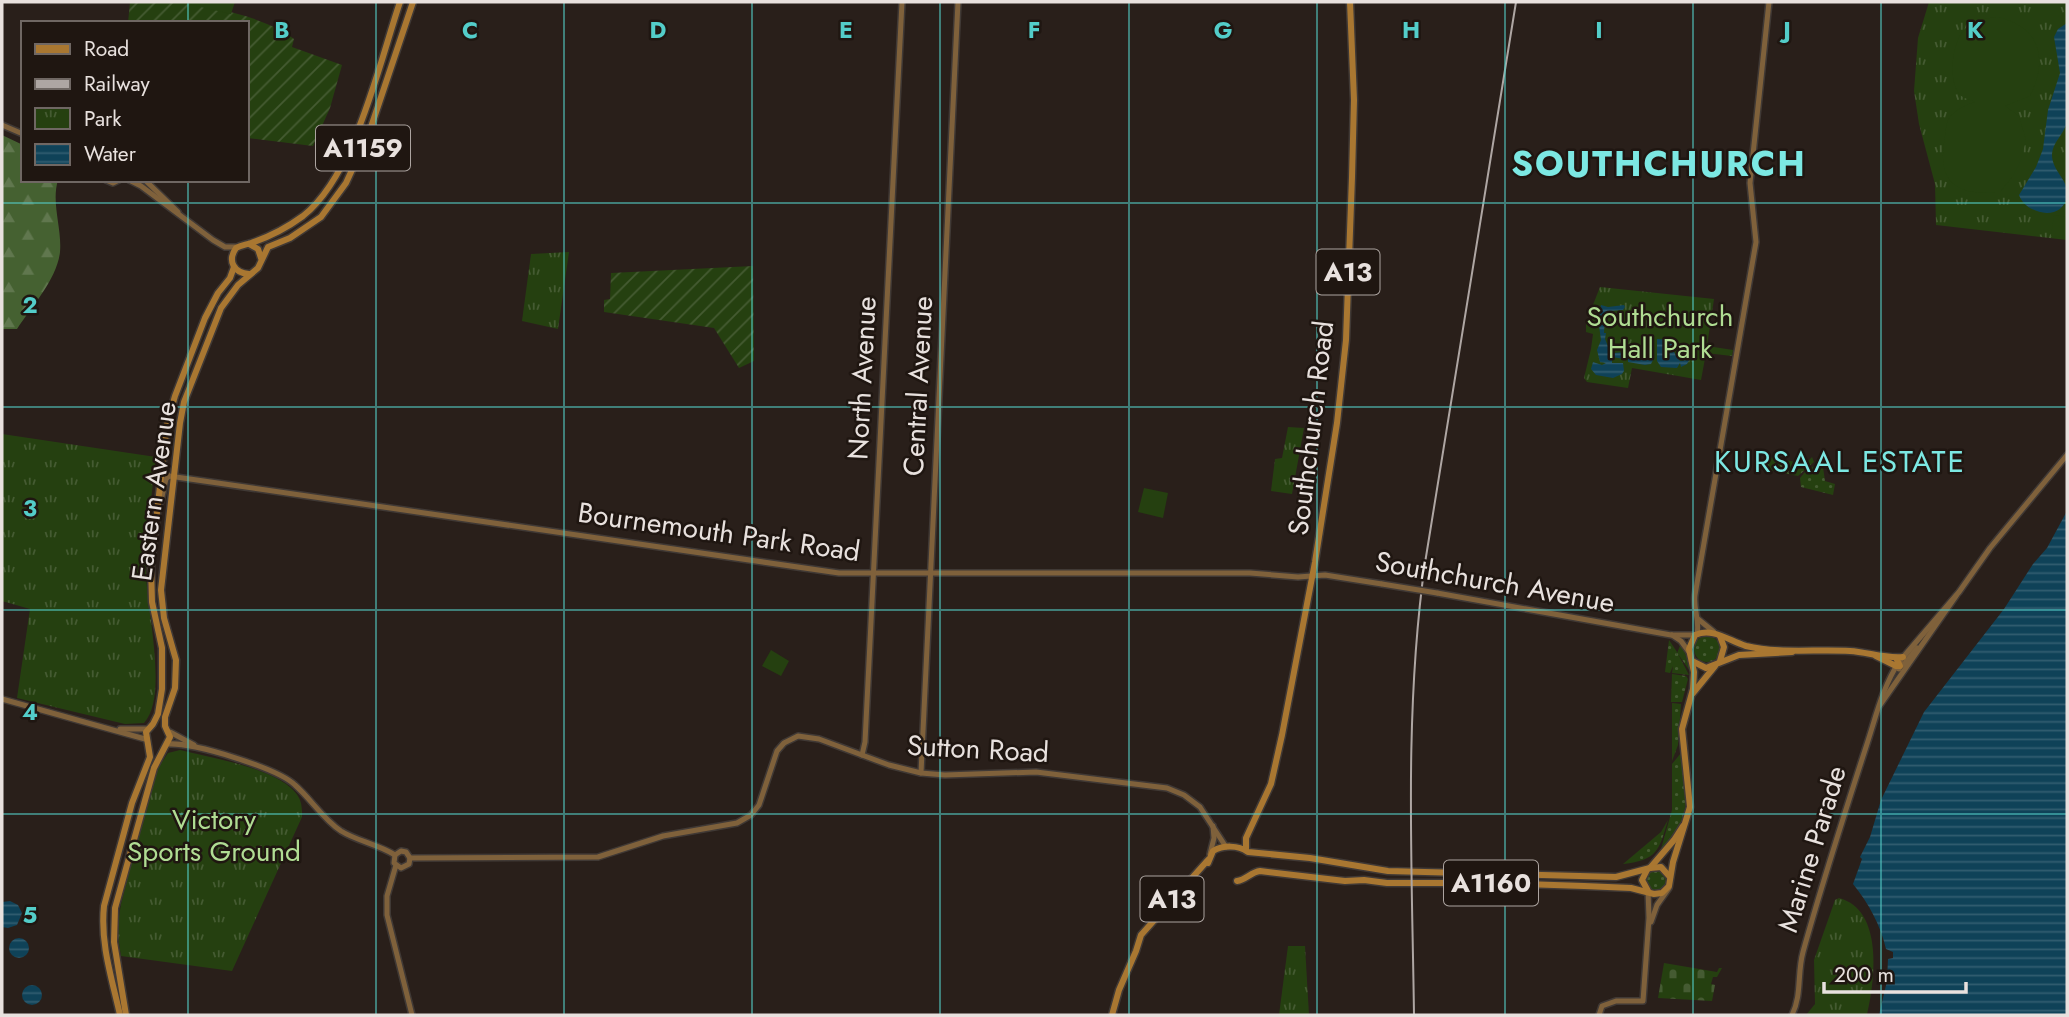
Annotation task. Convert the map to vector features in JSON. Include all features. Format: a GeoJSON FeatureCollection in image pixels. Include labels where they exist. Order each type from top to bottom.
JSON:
{"type":"FeatureCollection","features":[{"type":"Feature","properties":{"kind":"main road","name":"A1159"},"geometry":{"type":"LineString","coordinates":[[237,247],[293,223],[315,205],[334,182],[360,123],[400,2]]}},
{"type":"Feature","properties":{"kind":"main road","name":"Eastern Avenue"},"geometry":{"type":"LineString","coordinates":[[165,726],[166,713],[175,688],[176,660],[161,598],[171,476],[181,414],[189,390],[221,308],[236,287],[258,268],[268,247],[294,236],[321,217],[346,183],[369,133],[413,2]]}},
{"type":"Feature","properties":{"kind":"main road","name":"Southchurch Road"},"geometry":{"type":"LineString","coordinates":[[1247,851],[1245,841],[1269,789],[1287,713],[1337,424],[1346,340],[1354,100],[1350,2]]}},
{"type":"Feature","properties":{"kind":"main road"},"geometry":{"type":"LineString","coordinates":[[248,244],[258,249],[261,258]]}},
{"type":"Feature","properties":{"kind":"main road","name":"Eastern Avenue"},"geometry":{"type":"LineString","coordinates":[[120,1015],[102,922],[132,803],[150,757],[147,742],[150,727],[160,705],[163,664],[152,602],[151,566],[167,425],[175,396],[213,302],[230,278],[237,247]]}},
{"type":"Feature","properties":{"kind":"main road"},"geometry":{"type":"LineString","coordinates":[[233,263],[242,273],[249,274]]}},
{"type":"Feature","properties":{"kind":"main road"},"geometry":{"type":"LineString","coordinates":[[1691,696],[1723,656],[1724,647],[1717,634]]}},
{"type":"Feature","properties":{"kind":"main road","name":"Southchurch Avenue"},"geometry":{"type":"LineString","coordinates":[[1696,635],[1717,634],[1758,648],[1854,651],[1899,662]]}},
{"type":"Feature","properties":{"kind":"main road"},"geometry":{"type":"LineString","coordinates":[[1687,818],[1674,840],[1648,869],[1642,880],[1648,891],[1659,894],[1670,886],[1670,877],[1687,818],[1690,800],[1682,729],[1694,680],[1689,652],[1696,635]]}},
{"type":"Feature","properties":{"kind":"main road","name":"Southchurch Avenue"},"geometry":{"type":"LineString","coordinates":[[1692,661],[1706,668],[1739,655],[1818,650]]}},
{"type":"Feature","properties":{"kind":"main road"},"geometry":{"type":"LineString","coordinates":[[126,1015],[114,942],[115,908],[154,768],[170,733],[165,726],[150,727]]}},
{"type":"Feature","properties":{"kind":"main road"},"geometry":{"type":"LineString","coordinates":[[147,742],[156,749],[166,746]]}},
{"type":"Feature","properties":{"kind":"main road"},"geometry":{"type":"LineString","coordinates":[[1209,860],[1217,849],[1241,848],[1247,851]]}},
{"type":"Feature","properties":{"kind":"main road","name":"A1160"},"geometry":{"type":"LineString","coordinates":[[1247,851],[1310,858],[1370,870],[1608,878],[1648,869]]}},
{"type":"Feature","properties":{"kind":"main road","name":"A13"},"geometry":{"type":"LineString","coordinates":[[1112,1015],[1138,941],[1150,923],[1209,860]]}},
{"type":"Feature","properties":{"kind":"main road"},"geometry":{"type":"LineString","coordinates":[[1648,869],[1664,868],[1670,877]]}},
{"type":"Feature","properties":{"kind":"main road","name":"A1160"},"geometry":{"type":"LineString","coordinates":[[1237,881],[1260,871],[1345,881],[1621,887],[1648,891]]}},
{"type":"Feature","properties":{"kind":"street","name":"North Avenue"},"geometry":{"type":"LineString","coordinates":[[862,755],[865,742],[902,2]]}},
{"type":"Feature","properties":{"kind":"street","name":"Central Avenue"},"geometry":{"type":"LineString","coordinates":[[921,773],[958,2]]}},
{"type":"Feature","properties":{"kind":"street"},"geometry":{"type":"LineString","coordinates":[[1717,634],[1698,619],[1693,608],[1756,242],[1750,183],[1769,2]]}},
{"type":"Feature","properties":{"kind":"street"},"geometry":{"type":"LineString","coordinates":[[2,125],[21,133]]}},
{"type":"Feature","properties":{"kind":"street"},"geometry":{"type":"LineString","coordinates":[[133,182],[213,240],[225,247],[237,247]]}},
{"type":"Feature","properties":{"kind":"street"},"geometry":{"type":"LineString","coordinates":[[147,182],[190,225]]}},
{"type":"Feature","properties":{"kind":"street"},"geometry":{"type":"LineString","coordinates":[[213,240],[228,253],[233,263]]}},
{"type":"Feature","properties":{"kind":"street"},"geometry":{"type":"LineString","coordinates":[[1922,644],[1904,664],[1899,662],[1958,593],[1990,548],[2067,454]]}},
{"type":"Feature","properties":{"kind":"street"},"geometry":{"type":"LineString","coordinates":[[157,518],[166,480],[171,476],[163,470],[162,463]]}},
{"type":"Feature","properties":{"kind":"street","name":"Bournemouth Park Road"},"geometry":{"type":"LineString","coordinates":[[171,476],[834,572],[1250,573],[1312,576]]}},
{"type":"Feature","properties":{"kind":"street","name":"Southchurch Avenue"},"geometry":{"type":"LineString","coordinates":[[1312,576],[1325,575],[1437,593],[1671,635],[1696,635]]}},
{"type":"Feature","properties":{"kind":"street"},"geometry":{"type":"LineString","coordinates":[[1898,678],[1953,604],[1958,593]]}},
{"type":"Feature","properties":{"kind":"street"},"geometry":{"type":"LineString","coordinates":[[1942,609],[1945,610],[1953,604]]}},
{"type":"Feature","properties":{"kind":"street"},"geometry":{"type":"LineString","coordinates":[[1696,635],[1698,619]]}},
{"type":"Feature","properties":{"kind":"street"},"geometry":{"type":"LineString","coordinates":[[1671,635],[1681,641],[1689,652]]}},
{"type":"Feature","properties":{"kind":"street","name":"Marine Parade"},"geometry":{"type":"LineString","coordinates":[[1879,708],[1898,678],[1899,662]]}},
{"type":"Feature","properties":{"kind":"street","name":"Marine Parade"},"geometry":{"type":"LineString","coordinates":[[1792,1015],[1799,997],[1802,956],[1843,813],[1879,708],[1880,698],[1899,662]]}},
{"type":"Feature","properties":{"kind":"street"},"geometry":{"type":"LineString","coordinates":[[2,699],[60,717],[113,729],[147,742]]}},
{"type":"Feature","properties":{"kind":"street"},"geometry":{"type":"LineString","coordinates":[[113,729],[150,727]]}},
{"type":"Feature","properties":{"kind":"street","name":"Sutton Road"},"geometry":{"type":"LineString","coordinates":[[170,733],[203,750]]}},
{"type":"Feature","properties":{"kind":"street","name":"Sutton Road"},"geometry":{"type":"LineString","coordinates":[[166,746],[175,744],[203,750],[282,775],[342,831],[376,844],[395,855],[404,851],[410,858],[605,855],[663,836],[745,820],[759,805],[777,751],[795,737],[813,737],[921,773],[945,775],[1036,772],[1167,788],[1192,800],[1205,812],[1226,847]]}},
{"type":"Feature","properties":{"kind":"street"},"geometry":{"type":"LineString","coordinates":[[1209,860],[1214,838],[1212,824]]}},
{"type":"Feature","properties":{"kind":"street"},"geometry":{"type":"LineString","coordinates":[[395,855],[396,865],[387,896],[387,915],[412,1015]]}},
{"type":"Feature","properties":{"kind":"street"},"geometry":{"type":"LineString","coordinates":[[390,884],[409,864],[410,858]]}},
{"type":"Feature","properties":{"kind":"street"},"geometry":{"type":"LineString","coordinates":[[396,865],[404,868]]}},
{"type":"Feature","properties":{"kind":"street"},"geometry":{"type":"LineString","coordinates":[[1649,929],[1657,905],[1670,886]]}},
{"type":"Feature","properties":{"kind":"street"},"geometry":{"type":"LineString","coordinates":[[1599,1015],[1600,1008],[1609,1002],[1643,1002],[1649,929],[1648,891]]}},
{"type":"Feature","properties":{"kind":"street"},"geometry":{"type":"LineString","coordinates":[[1786,1015],[1796,1005]]}},
{"type":"Feature","properties":{"kind":"green space"},"geometry":{"type":"Polygon","coordinates":[[[130,2],[180,2],[208,7],[271,25],[294,39],[292,47],[342,65],[330,108],[313,146],[248,138],[248,21],[128,21],[130,2]]]}},
{"type":"Feature","properties":{"kind":"green space"},"geometry":{"type":"Polygon","coordinates":[[[179,2],[235,2],[231,14],[179,2]]]}},
{"type":"Feature","properties":{"kind":"green space"},"geometry":{"type":"Polygon","coordinates":[[[1929,2],[2067,2],[2067,240],[1936,225],[1935,184],[1919,124],[1914,91],[1918,38],[1929,2]]]}},
{"type":"Feature","properties":{"kind":"green space"},"geometry":{"type":"Polygon","coordinates":[[[1998,17],[2024,28],[2032,37],[2037,47],[2039,70],[2030,96],[2005,106],[2019,116],[2026,140],[2013,176],[2000,192],[1971,192],[1955,185],[1949,179],[1944,166],[1943,151],[1948,120],[1960,108],[1975,102],[1961,96],[1956,89],[1953,60],[1958,41],[1967,27],[1978,21],[1998,17]]]}},
{"type":"Feature","properties":{"kind":"green space"},"geometry":{"type":"Polygon","coordinates":[[[2,135],[21,144],[21,182],[58,182],[56,198],[60,252],[49,282],[17,329],[2,329],[2,135]]]}},
{"type":"Feature","properties":{"kind":"green space"},"geometry":{"type":"Polygon","coordinates":[[[2054,215],[2067,217],[2067,238],[2051,236],[2054,215]]]}},
{"type":"Feature","properties":{"kind":"green space"},"geometry":{"type":"Polygon","coordinates":[[[569,252],[558,329],[522,321],[531,254],[569,252]]]}},
{"type":"Feature","properties":{"kind":"green space"},"geometry":{"type":"Polygon","coordinates":[[[753,266],[754,361],[739,368],[714,328],[604,312],[604,300],[610,299],[611,273],[753,266]]]}},
{"type":"Feature","properties":{"kind":"green space","name":"Southchurch Hall Park"},"geometry":{"type":"Polygon","coordinates":[[[1600,287],[1714,299],[1707,346],[1733,350],[1732,356],[1706,353],[1701,380],[1632,368],[1628,388],[1587,382],[1584,378],[1593,334],[1586,332],[1586,322],[1591,320],[1591,310],[1600,287]]]}},
{"type":"Feature","properties":{"kind":"green space"},"geometry":{"type":"Polygon","coordinates":[[[1288,427],[1304,428],[1292,494],[1271,491],[1275,459],[1282,458],[1288,427]]]}},
{"type":"Feature","properties":{"kind":"green space"},"geometry":{"type":"Polygon","coordinates":[[[2,434],[156,457],[146,580],[156,670],[151,710],[144,723],[125,724],[17,698],[30,609],[2,601],[2,434]]]}},
{"type":"Feature","properties":{"kind":"green space"},"geometry":{"type":"Polygon","coordinates":[[[1770,457],[1805,464],[1812,457],[1814,462],[1798,476],[1764,469],[1770,457]]]}},
{"type":"Feature","properties":{"kind":"green space"},"geometry":{"type":"Polygon","coordinates":[[[1816,465],[1823,467],[1825,481],[1835,484],[1833,495],[1801,487],[1800,478],[1816,465]]]}},
{"type":"Feature","properties":{"kind":"green space"},"geometry":{"type":"Polygon","coordinates":[[[1144,488],[1168,493],[1163,518],[1138,512],[1144,488]]]}},
{"type":"Feature","properties":{"kind":"green space"},"geometry":{"type":"Polygon","coordinates":[[[1707,636],[1716,640],[1720,649],[1716,658],[1707,662],[1698,658],[1694,649],[1698,640],[1707,636]]]}},
{"type":"Feature","properties":{"kind":"green space"},"geometry":{"type":"Polygon","coordinates":[[[1669,640],[1677,652],[1676,656],[1681,643],[1692,674],[1678,654],[1689,675],[1672,673],[1673,666],[1670,673],[1665,672],[1669,640]]]}},
{"type":"Feature","properties":{"kind":"green space"},"geometry":{"type":"Polygon","coordinates":[[[771,650],[789,661],[781,676],[762,666],[771,650]]]}},
{"type":"Feature","properties":{"kind":"green space"},"geometry":{"type":"Polygon","coordinates":[[[1672,674],[1686,676],[1688,679],[1682,702],[1671,702],[1672,674]]]}},
{"type":"Feature","properties":{"kind":"green space"},"geometry":{"type":"Polygon","coordinates":[[[1672,703],[1681,704],[1678,745],[1672,761],[1672,703]]]}},
{"type":"Feature","properties":{"kind":"green space","name":"Victory Sports Ground"},"geometry":{"type":"Polygon","coordinates":[[[180,750],[246,766],[280,780],[292,789],[301,804],[302,817],[232,971],[121,956],[117,930],[121,904],[154,774],[168,753],[180,750]]]}},
{"type":"Feature","properties":{"kind":"green space"},"geometry":{"type":"Polygon","coordinates":[[[1681,753],[1686,805],[1673,837],[1663,851],[1661,849],[1672,810],[1672,764],[1681,753]]]}},
{"type":"Feature","properties":{"kind":"green space"},"geometry":{"type":"Polygon","coordinates":[[[1668,820],[1655,852],[1644,860],[1623,864],[1661,832],[1668,820]]]}},
{"type":"Feature","properties":{"kind":"green space"},"geometry":{"type":"Polygon","coordinates":[[[1652,870],[1660,870],[1666,880],[1660,890],[1652,890],[1646,884],[1646,876],[1652,870]]]}},
{"type":"Feature","properties":{"kind":"green space"},"geometry":{"type":"Polygon","coordinates":[[[1839,898],[1853,905],[1870,931],[1874,966],[1867,1015],[1806,1015],[1815,1004],[1814,960],[1835,900],[1839,898]]]}},
{"type":"Feature","properties":{"kind":"green space"},"geometry":{"type":"Polygon","coordinates":[[[1288,946],[1305,946],[1309,1015],[1279,1015],[1288,946]]]}},
{"type":"Feature","properties":{"kind":"green space"},"geometry":{"type":"Polygon","coordinates":[[[1664,963],[1717,972],[1722,968],[1717,977],[1713,977],[1711,984],[1715,985],[1712,1001],[1658,998],[1664,963]]]}},
{"type":"Feature","properties":{"kind":"water"},"geometry":{"type":"Polygon","coordinates":[[[2067,23],[2067,122],[2052,156],[2066,185],[2067,196],[2059,210],[2044,213],[2029,207],[2019,195],[2036,167],[2043,149],[2048,110],[2060,73],[2054,37],[2058,29],[2067,23]]]}},
{"type":"Feature","properties":{"kind":"water"},"geometry":{"type":"Polygon","coordinates":[[[1601,305],[1625,307],[1623,310],[1609,311],[1605,316],[1605,339],[1612,356],[1614,353],[1625,352],[1624,359],[1612,357],[1612,363],[1623,363],[1624,371],[1613,378],[1596,375],[1591,369],[1593,362],[1602,365],[1606,363],[1600,362],[1597,350],[1601,340],[1598,318],[1601,305]]]}},
{"type":"Feature","properties":{"kind":"water"},"geometry":{"type":"Polygon","coordinates":[[[1657,339],[1671,340],[1680,361],[1688,360],[1692,355],[1687,364],[1681,367],[1680,363],[1677,368],[1661,367],[1657,361],[1657,339]]]}},
{"type":"Feature","properties":{"kind":"water"},"geometry":{"type":"Polygon","coordinates":[[[1653,343],[1651,364],[1628,362],[1628,355],[1653,343]]]}},
{"type":"Feature","properties":{"kind":"water"},"geometry":{"type":"Polygon","coordinates":[[[2067,511],[2067,1015],[1879,1015],[1887,981],[1888,959],[1893,958],[1893,952],[1886,949],[1873,915],[1853,884],[1881,800],[1924,712],[2004,609],[2033,564],[2047,548],[2067,511]]]}},
{"type":"Feature","properties":{"kind":"water"},"geometry":{"type":"Polygon","coordinates":[[[10,901],[18,905],[22,913],[17,925],[2,927],[2,902],[10,901]]]}},
{"type":"Feature","properties":{"kind":"water"},"geometry":{"type":"Polygon","coordinates":[[[15,938],[23,938],[29,948],[23,958],[15,958],[9,952],[9,944],[15,938]]]}},
{"type":"Feature","properties":{"kind":"water"},"geometry":{"type":"Polygon","coordinates":[[[32,985],[39,988],[42,995],[39,1002],[32,1005],[25,1002],[22,995],[25,988],[32,985]]]}},
{"type":"Feature","properties":{"kind":"railway"},"geometry":{"type":"LineString","coordinates":[[1414,1015],[1411,789],[1418,619],[1516,2]]}},
{"type":"Feature","properties":{"kind":"district","name":"SOUTHCHURCH"},"geometry":{"type":"Point","coordinates":[1659,164]}},
{"type":"Feature","properties":{"kind":"district","name":"KURSAAL ESTATE"},"geometry":{"type":"Point","coordinates":[1840,461]}}]}
